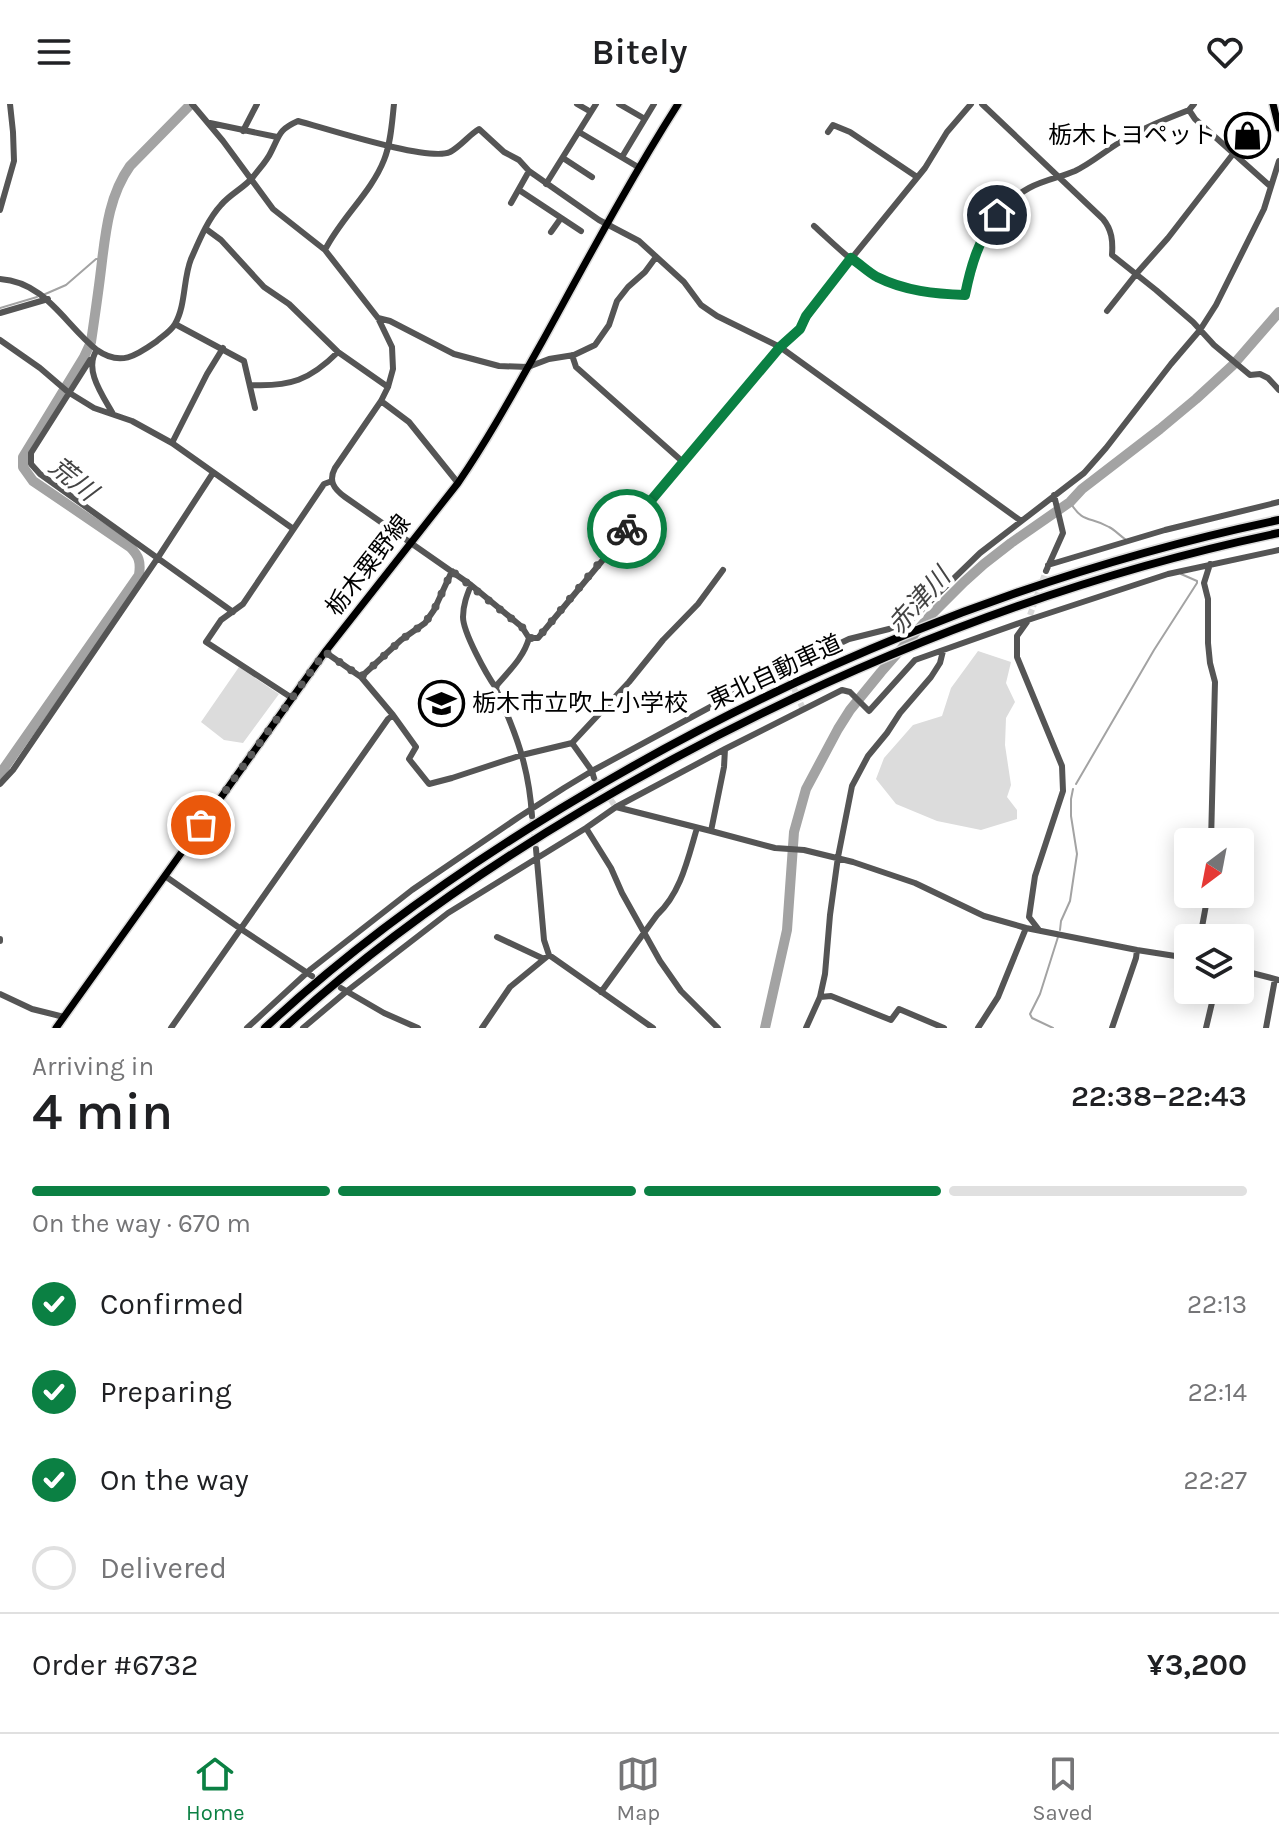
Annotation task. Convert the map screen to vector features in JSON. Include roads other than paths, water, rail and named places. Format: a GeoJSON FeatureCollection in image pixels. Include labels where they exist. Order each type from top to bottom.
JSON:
{"type":"FeatureCollection","features":[{"type":"Feature","properties":{"kind":"highway","name":"東北自動車道"},"geometry":{"type":"LineString","coordinates":[[265,1028],[369,939],[473,864],[636,764],[707,726],[875,648],[1020,592],[1139,555],[1279,520]]}},
{"type":"Feature","properties":{"kind":"highway","name":"東北自動車道"},"geometry":{"type":"LineString","coordinates":[[284,1028],[396,935],[481,874],[632,781],[714,737],[853,671],[955,629],[1114,576],[1279,533]]}},
{"type":"Feature","properties":{"kind":"main road","name":"栃木粟野線"},"geometry":{"type":"LineString","coordinates":[[56,1028],[325,652],[458,483],[483,446],[638,167],[678,104]]}},
{"type":"Feature","properties":{"kind":"main road"},"geometry":{"type":"LineString","coordinates":[[1273,104],[1279,128]]}},
{"type":"Feature","properties":{"kind":"street"},"geometry":{"type":"LineString","coordinates":[[0,210],[14,161],[10,104]]}},
{"type":"Feature","properties":{"kind":"street"},"geometry":{"type":"LineString","coordinates":[[192,104],[273,209],[325,250],[378,318],[392,347],[393,369],[381,401],[331,475],[334,489],[452,571],[522,627],[529,638],[527,646],[496,689]]}},
{"type":"Feature","properties":{"kind":"street"},"geometry":{"type":"LineString","coordinates":[[243,131],[257,104]]}},
{"type":"Feature","properties":{"kind":"street"},"geometry":{"type":"LineString","coordinates":[[325,250],[385,159],[394,104]]}},
{"type":"Feature","properties":{"kind":"street"},"geometry":{"type":"LineString","coordinates":[[577,104],[591,112]]}},
{"type":"Feature","properties":{"kind":"street"},"geometry":{"type":"LineString","coordinates":[[546,184],[596,104]]}},
{"type":"Feature","properties":{"kind":"street"},"geometry":{"type":"LineString","coordinates":[[619,104],[645,119]]}},
{"type":"Feature","properties":{"kind":"street"},"geometry":{"type":"LineString","coordinates":[[622,157],[654,104]]}},
{"type":"Feature","properties":{"kind":"street"},"geometry":{"type":"LineString","coordinates":[[529,638],[538,638],[780,347],[800,329],[814,306],[971,104]]}},
{"type":"Feature","properties":{"kind":"street"},"geometry":{"type":"LineString","coordinates":[[982,104],[1103,219],[1113,242],[1112,255],[1137,273],[1250,375],[1260,374],[1268,378],[1279,390]]}},
{"type":"Feature","properties":{"kind":"street"},"geometry":{"type":"LineString","coordinates":[[814,226],[876,276],[899,286],[935,294],[965,295],[977,248],[988,228],[997,215],[1022,193],[1076,170],[1121,141],[1191,107],[1195,119],[1270,186]]}},
{"type":"Feature","properties":{"kind":"street"},"geometry":{"type":"LineString","coordinates":[[0,279],[32,288],[48,299],[83,339],[97,350],[113,359],[128,357],[146,351],[175,324],[191,260],[206,229],[219,207],[251,180],[271,153],[277,137],[289,125],[298,121],[388,146],[439,154],[448,153],[479,129],[546,184],[639,241],[684,282],[701,305],[780,347],[1021,521]]}},
{"type":"Feature","properties":{"kind":"street"},"geometry":{"type":"LineString","coordinates":[[207,122],[277,137]]}},
{"type":"Feature","properties":{"kind":"street"},"geometry":{"type":"LineString","coordinates":[[828,132],[833,125],[850,132],[917,177]]}},
{"type":"Feature","properties":{"kind":"street"},"geometry":{"type":"LineString","coordinates":[[579,132],[638,167]]}},
{"type":"Feature","properties":{"kind":"street"},"geometry":{"type":"LineString","coordinates":[[1107,311],[1233,154]]}},
{"type":"Feature","properties":{"kind":"street"},"geometry":{"type":"LineString","coordinates":[[563,158],[592,177]]}},
{"type":"Feature","properties":{"kind":"street"},"geometry":{"type":"LineString","coordinates":[[247,1028],[412,890],[593,774],[738,692],[849,639],[911,620],[957,573],[1084,473],[1200,330],[1232,275],[1264,209],[1279,161]]}},
{"type":"Feature","properties":{"kind":"street"},"geometry":{"type":"LineString","coordinates":[[511,203],[529,171]]}},
{"type":"Feature","properties":{"kind":"street"},"geometry":{"type":"LineString","coordinates":[[519,190],[581,231]]}},
{"type":"Feature","properties":{"kind":"street"},"geometry":{"type":"LineString","coordinates":[[551,232],[561,218]]}},
{"type":"Feature","properties":{"kind":"street"},"geometry":{"type":"LineString","coordinates":[[206,229],[221,240],[264,287],[289,304],[338,352],[388,387]]}},
{"type":"Feature","properties":{"kind":"street"},"geometry":{"type":"LineString","coordinates":[[378,318],[390,321],[454,354],[499,366],[528,367],[586,351],[599,341],[609,325],[617,301],[656,257]]}},
{"type":"Feature","properties":{"kind":"street"},"geometry":{"type":"LineString","coordinates":[[0,313],[48,299]]}},
{"type":"Feature","properties":{"kind":"street"},"geometry":{"type":"LineString","coordinates":[[175,324],[244,361],[255,408]]}},
{"type":"Feature","properties":{"kind":"street"},"geometry":{"type":"LineString","coordinates":[[0,340],[68,392],[94,408],[132,421],[172,443],[292,528]]}},
{"type":"Feature","properties":{"kind":"street"},"geometry":{"type":"LineString","coordinates":[[172,443],[223,348]]}},
{"type":"Feature","properties":{"kind":"street"},"geometry":{"type":"LineString","coordinates":[[97,350],[31,453],[31,464],[40,474],[233,612]]}},
{"type":"Feature","properties":{"kind":"street"},"geometry":{"type":"LineString","coordinates":[[250,385],[299,380],[321,369],[338,352]]}},
{"type":"Feature","properties":{"kind":"street"},"geometry":{"type":"LineString","coordinates":[[572,355],[576,367],[683,462]]}},
{"type":"Feature","properties":{"kind":"street"},"geometry":{"type":"LineString","coordinates":[[92,357],[91,369],[113,414]]}},
{"type":"Feature","properties":{"kind":"street"},"geometry":{"type":"LineString","coordinates":[[381,401],[409,422],[458,483]]}},
{"type":"Feature","properties":{"kind":"street"},"geometry":{"type":"LineString","coordinates":[[0,784],[13,770],[213,473]]}},
{"type":"Feature","properties":{"kind":"street"},"geometry":{"type":"LineString","coordinates":[[292,698],[206,642],[221,620],[243,604],[292,528],[324,484],[332,481]]}},
{"type":"Feature","properties":{"kind":"street"},"geometry":{"type":"LineString","coordinates":[[1054,495],[1063,533],[1047,568],[1165,530],[1279,502]]}},
{"type":"Feature","properties":{"kind":"street"},"geometry":{"type":"LineString","coordinates":[[303,1028],[344,990],[448,913],[616,807],[842,690],[850,692],[869,711],[915,660],[1029,618],[1168,574],[1279,550]]}},
{"type":"Feature","properties":{"kind":"street"},"geometry":{"type":"LineString","coordinates":[[1210,564],[1204,583],[1208,599],[1209,653],[1215,682],[1211,828]]}},
{"type":"Feature","properties":{"kind":"street"},"geometry":{"type":"LineString","coordinates":[[325,652],[361,677],[393,715],[416,747],[409,759],[429,784],[572,743],[698,604],[723,570]]}},
{"type":"Feature","properties":{"kind":"street"},"geometry":{"type":"LineString","coordinates":[[361,677],[401,640],[425,623],[452,571]]}},
{"type":"Feature","properties":{"kind":"street"},"geometry":{"type":"LineString","coordinates":[[471,585],[462,621],[496,689],[522,755],[532,813]]}},
{"type":"Feature","properties":{"kind":"street"},"geometry":{"type":"LineString","coordinates":[[1029,618],[1017,636],[1017,657],[1062,766],[1064,782],[1035,876],[1029,917],[1039,930]]}},
{"type":"Feature","properties":{"kind":"street"},"geometry":{"type":"LineString","coordinates":[[806,1028],[820,997],[825,974],[838,857],[852,786],[900,713],[931,677],[940,663],[943,650]]}},
{"type":"Feature","properties":{"kind":"street"},"geometry":{"type":"LineString","coordinates":[[171,1028],[393,715]]}},
{"type":"Feature","properties":{"kind":"street"},"geometry":{"type":"LineString","coordinates":[[572,743],[593,774]]}},
{"type":"Feature","properties":{"kind":"street"},"geometry":{"type":"LineString","coordinates":[[711,831],[725,749]]}},
{"type":"Feature","properties":{"kind":"street"},"geometry":{"type":"LineString","coordinates":[[616,807],[777,848],[838,857],[915,883],[984,916],[1026,928],[1174,956]]}},
{"type":"Feature","properties":{"kind":"street"},"geometry":{"type":"LineString","coordinates":[[586,828],[660,961],[681,991],[718,1028]]}},
{"type":"Feature","properties":{"kind":"street"},"geometry":{"type":"LineString","coordinates":[[601,992],[668,904],[684,872],[697,828]]}},
{"type":"Feature","properties":{"kind":"street"},"geometry":{"type":"LineString","coordinates":[[536,849],[547,957]]}},
{"type":"Feature","properties":{"kind":"street"},"geometry":{"type":"LineString","coordinates":[[165,876],[309,975]]}},
{"type":"Feature","properties":{"kind":"street"},"geometry":{"type":"LineString","coordinates":[[978,1028],[998,997],[1026,928]]}},
{"type":"Feature","properties":{"kind":"street"},"geometry":{"type":"LineString","coordinates":[[497,937],[547,957],[653,1028]]}},
{"type":"Feature","properties":{"kind":"street"},"geometry":{"type":"LineString","coordinates":[[1112,1028],[1137,950]]}},
{"type":"Feature","properties":{"kind":"street"},"geometry":{"type":"LineString","coordinates":[[482,1028],[510,987],[547,957]]}},
{"type":"Feature","properties":{"kind":"street"},"geometry":{"type":"LineString","coordinates":[[1254,973],[1277,979],[1266,1028]]}},
{"type":"Feature","properties":{"kind":"street"},"geometry":{"type":"LineString","coordinates":[[344,990],[418,1028]]}},
{"type":"Feature","properties":{"kind":"street"},"geometry":{"type":"LineString","coordinates":[[0,994],[23,1005],[64,1017]]}},
{"type":"Feature","properties":{"kind":"street"},"geometry":{"type":"LineString","coordinates":[[820,997],[831,996],[891,1020],[899,1009],[944,1028]]}},
{"type":"Feature","properties":{"kind":"street"},"geometry":{"type":"LineString","coordinates":[[1206,1028],[1212,1004]]}},
{"type":"Feature","properties":{"kind":"waterway","name":"荒川"},"geometry":{"type":"LineString","coordinates":[[0,774],[139,575],[139,560],[130,547],[33,481],[23,467],[23,457],[91,342],[107,224],[123,177],[191,104]]}},
{"type":"Feature","properties":{"kind":"waterway"},"geometry":{"type":"LineString","coordinates":[[43,295],[66,285],[96,259],[103,259]]}},
{"type":"Feature","properties":{"kind":"waterway"},"geometry":{"type":"LineString","coordinates":[[0,308],[37,297]]}},
{"type":"Feature","properties":{"kind":"waterway","name":"赤津川"},"geometry":{"type":"LineString","coordinates":[[765,1028],[787,930],[794,832],[806,789],[850,710],[930,616],[964,582],[1011,543],[1070,502],[1082,489],[1196,399],[1233,365],[1279,312]]}},
{"type":"Feature","properties":{"kind":"waterway"},"geometry":{"type":"LineString","coordinates":[[1070,502],[1083,517],[1109,527],[1125,539]]}},
{"type":"Feature","properties":{"kind":"waterway"},"geometry":{"type":"LineString","coordinates":[[1076,784],[1197,583],[1181,574]]}},
{"type":"Feature","properties":{"kind":"waterway"},"geometry":{"type":"LineString","coordinates":[[1060,930],[1070,901],[1077,854],[1071,816],[1073,789]]}},
{"type":"Feature","properties":{"kind":"waterway"},"geometry":{"type":"LineString","coordinates":[[1053,1028],[1030,1014],[1040,994],[1058,937]]}},
{"type":"Feature","properties":{"kind":"tunnel"},"geometry":{"type":"LineString","coordinates":[[1030,615],[1046,571]]}},
{"type":"Feature","properties":{"kind":"tunnel"},"geometry":{"type":"LineString","coordinates":[[786,670],[803,709]]}},
{"type":"Feature","properties":{"kind":"tunnel"},"geometry":{"type":"LineString","coordinates":[[594,778],[616,807]]}},
{"type":"Feature","properties":{"kind":"tunnel"},"geometry":{"type":"LineString","coordinates":[[532,816],[536,849]]}},
{"type":"Feature","properties":{"kind":"place","name":"栃木トヨペット"},"geometry":{"type":"Point","coordinates":[1247,135]}},
{"type":"Feature","properties":{"kind":"place","name":"栃木市立吹上小学校"},"geometry":{"type":"Point","coordinates":[441,703]}}]}
